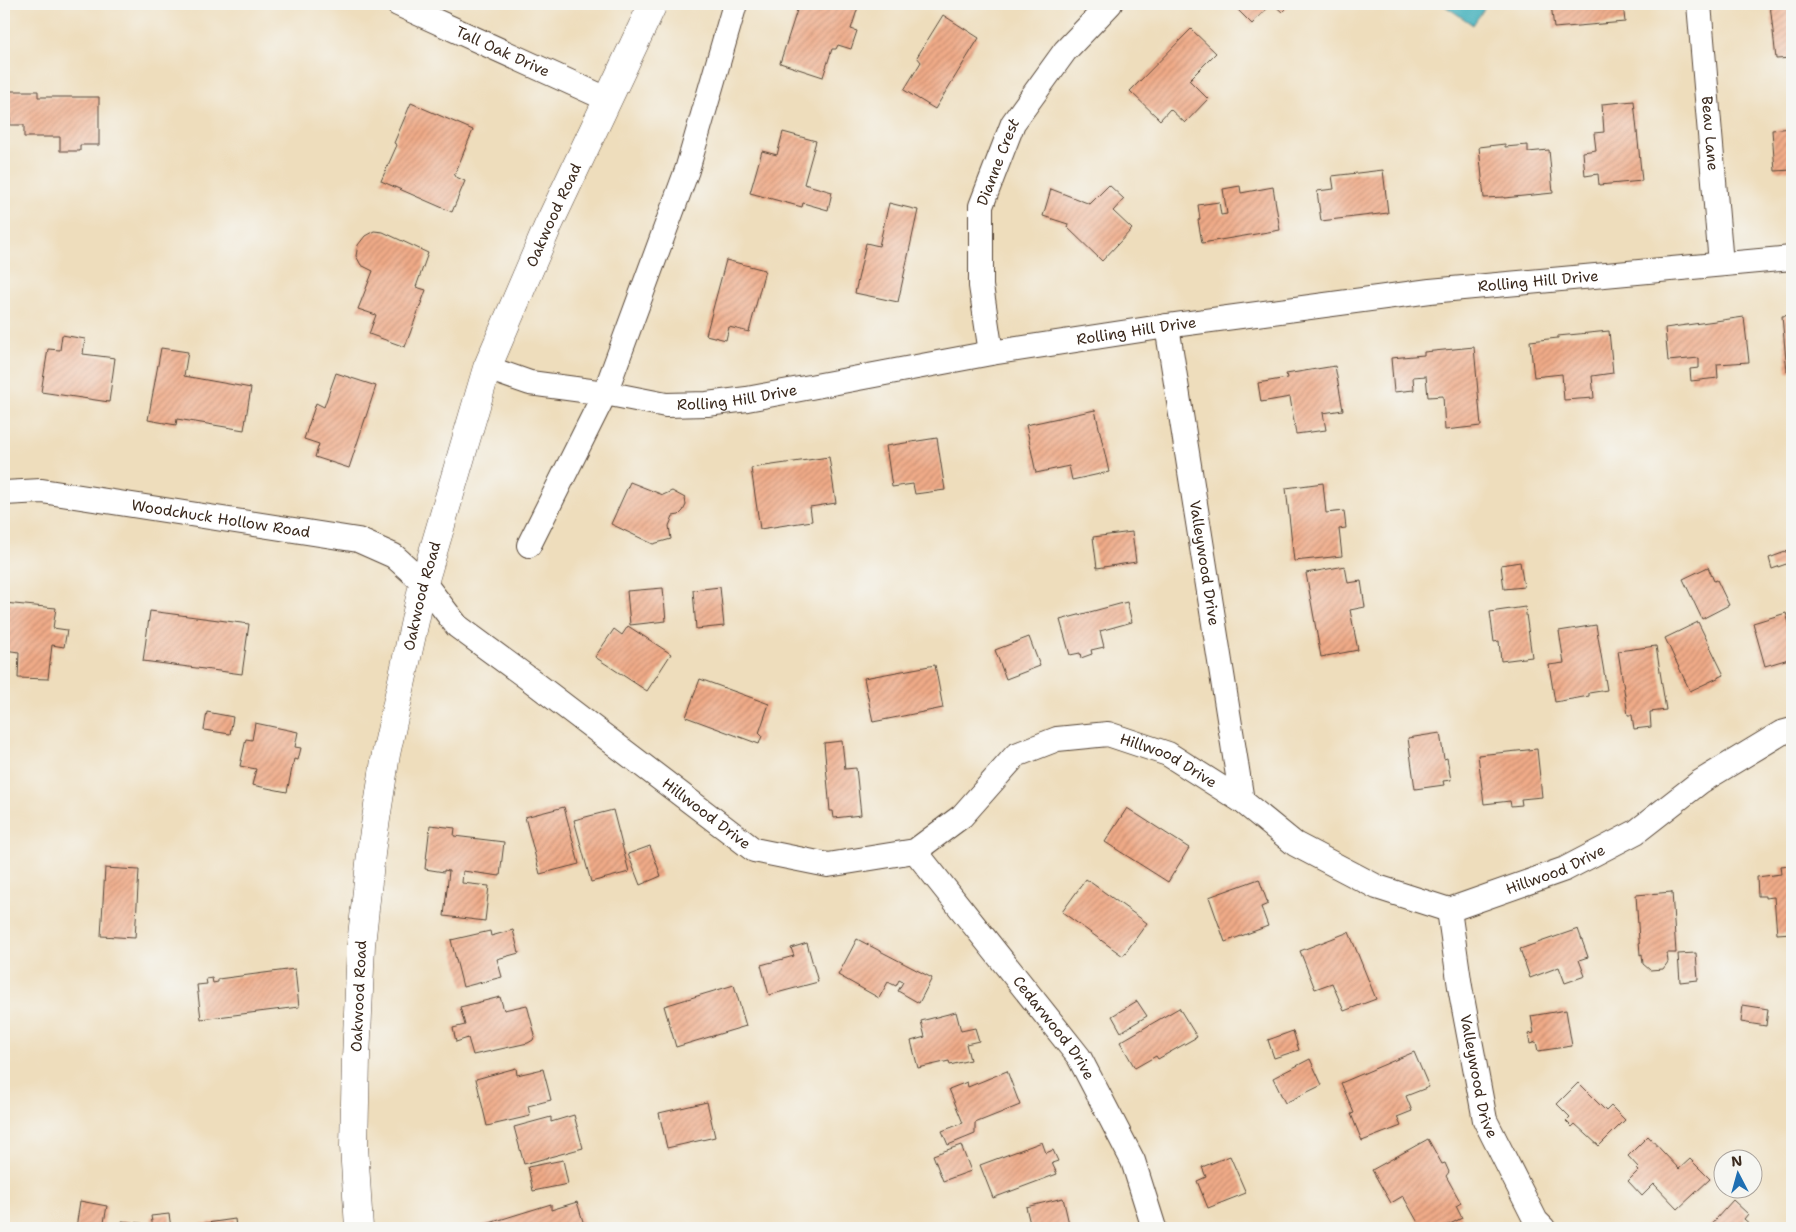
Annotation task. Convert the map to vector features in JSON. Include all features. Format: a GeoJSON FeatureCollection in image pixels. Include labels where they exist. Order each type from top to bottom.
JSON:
{"type":"FeatureCollection","features":[{"type":"Feature","properties":{"kind":"main road","name":"Oakwood Road"},"geometry":{"type":"LineString","coordinates":[[359,1228],[354,1146],[362,935],[372,845],[386,754],[424,583],[486,368],[548,226],[653,4]]}},
{"type":"Feature","properties":{"kind":"street","name":"Tall Oak Drive"},"geometry":{"type":"LineString","coordinates":[[398,4],[607,99]]}},
{"type":"Feature","properties":{"kind":"street"},"geometry":{"type":"LineString","coordinates":[[528,545],[604,394],[687,170],[735,4]]}},
{"type":"Feature","properties":{"kind":"street","name":"Dianne Crest"},"geometry":{"type":"LineString","coordinates":[[991,353],[981,286],[981,206],[1012,123],[1065,51],[1110,4]]}},
{"type":"Feature","properties":{"kind":"street","name":"Beau Lane"},"geometry":{"type":"LineString","coordinates":[[1700,4],[1721,264]]}},
{"type":"Feature","properties":{"kind":"street","name":"Rolling Hill Drive"},"geometry":{"type":"LineString","coordinates":[[486,368],[530,383],[666,405],[707,404],[747,399],[991,353],[1167,326],[1430,291],[1792,258]]}},
{"type":"Feature","properties":{"kind":"street","name":"Valleywood Drive"},"geometry":{"type":"LineString","coordinates":[[1167,326],[1242,801]]}},
{"type":"Feature","properties":{"kind":"street","name":"Woodchuck Hollow Road"},"geometry":{"type":"LineString","coordinates":[[4,493],[42,491],[358,540],[394,556],[424,583]]}},
{"type":"Feature","properties":{"kind":"street","name":"Hillwood Drive"},"geometry":{"type":"LineString","coordinates":[[424,583],[457,626],[754,850],[828,865],[915,851],[962,816],[1016,755],[1057,740],[1108,734],[1168,754],[1242,801],[1295,844],[1377,888],[1449,910],[1565,869],[1636,832],[1700,782],[1781,733],[1792,730]]}},
{"type":"Feature","properties":{"kind":"street","name":"Cedarwood Drive"},"geometry":{"type":"LineString","coordinates":[[915,851],[1079,1057],[1133,1161],[1154,1228]]}},
{"type":"Feature","properties":{"kind":"street","name":"Valleywood Drive"},"geometry":{"type":"LineString","coordinates":[[1449,910],[1460,987],[1485,1120],[1536,1221],[1543,1228]]}},
{"type":"Feature","properties":{"kind":"water"},"geometry":{"type":"Polygon","coordinates":[[[1442,4],[1482,4],[1486,6],[1473,25],[1442,4]]]}},
{"type":"Feature","properties":{"kind":"building"},"geometry":{"type":"Polygon","coordinates":[[[799,4],[859,4],[851,29],[857,31],[851,49],[838,45],[836,49],[832,49],[823,77],[780,63],[799,4]]]}},
{"type":"Feature","properties":{"kind":"building"},"geometry":{"type":"Polygon","coordinates":[[[1232,4],[1271,4],[1252,24],[1232,4]]]}},
{"type":"Feature","properties":{"kind":"building"},"geometry":{"type":"Polygon","coordinates":[[[1273,4],[1290,4],[1282,12],[1273,4]]]}},
{"type":"Feature","properties":{"kind":"building"},"geometry":{"type":"Polygon","coordinates":[[[1551,4],[1623,4],[1625,22],[1554,28],[1551,4]]]}},
{"type":"Feature","properties":{"kind":"building"},"geometry":{"type":"Polygon","coordinates":[[[1770,4],[1790,4],[1792,6],[1792,58],[1776,59],[1770,4]]]}},
{"type":"Feature","properties":{"kind":"building"},"geometry":{"type":"Polygon","coordinates":[[[943,15],[979,38],[935,109],[904,90],[921,62],[917,57],[943,15]]]}},
{"type":"Feature","properties":{"kind":"building"},"geometry":{"type":"Polygon","coordinates":[[[1191,29],[1216,53],[1189,80],[1208,99],[1185,123],[1170,109],[1160,120],[1130,91],[1191,29]]]}},
{"type":"Feature","properties":{"kind":"building"},"geometry":{"type":"Polygon","coordinates":[[[10,91],[38,91],[38,97],[99,97],[99,145],[80,145],[80,151],[60,151],[60,137],[24,137],[24,125],[10,125],[10,91]]]}},
{"type":"Feature","properties":{"kind":"building"},"geometry":{"type":"Polygon","coordinates":[[[1634,101],[1642,181],[1599,185],[1598,174],[1585,176],[1583,152],[1596,150],[1594,133],[1604,132],[1602,104],[1634,101]]]}},
{"type":"Feature","properties":{"kind":"building"},"geometry":{"type":"Polygon","coordinates":[[[411,103],[473,130],[454,176],[465,181],[452,212],[381,181],[397,145],[394,143],[411,103]]]}},
{"type":"Feature","properties":{"kind":"building"},"geometry":{"type":"Polygon","coordinates":[[[1789,110],[1792,110],[1792,170],[1775,171],[1772,130],[1791,128],[1789,110]]]}},
{"type":"Feature","properties":{"kind":"building"},"geometry":{"type":"Polygon","coordinates":[[[783,132],[816,141],[804,184],[832,192],[828,210],[803,203],[802,207],[750,193],[762,151],[777,155],[783,132]]]}},
{"type":"Feature","properties":{"kind":"building"},"geometry":{"type":"Polygon","coordinates":[[[1505,144],[1505,147],[1528,145],[1528,152],[1549,150],[1553,193],[1484,198],[1479,147],[1505,144]]]}},
{"type":"Feature","properties":{"kind":"building"},"geometry":{"type":"Polygon","coordinates":[[[1383,170],[1388,213],[1321,221],[1317,191],[1334,189],[1332,176],[1383,170]]]}},
{"type":"Feature","properties":{"kind":"building"},"geometry":{"type":"Polygon","coordinates":[[[1109,185],[1124,199],[1113,211],[1132,229],[1102,261],[1067,227],[1068,224],[1043,216],[1051,189],[1090,204],[1109,185]]]}},
{"type":"Feature","properties":{"kind":"building"},"geometry":{"type":"Polygon","coordinates":[[[1240,186],[1241,193],[1273,187],[1280,230],[1202,243],[1198,220],[1200,219],[1198,205],[1219,202],[1221,215],[1227,214],[1223,189],[1240,186]]]}},
{"type":"Feature","properties":{"kind":"building"},"geometry":{"type":"Polygon","coordinates":[[[889,203],[918,210],[898,302],[855,293],[866,243],[879,246],[889,203]]]}},
{"type":"Feature","properties":{"kind":"building"},"geometry":{"type":"Polygon","coordinates":[[[374,231],[383,232],[428,253],[416,287],[426,290],[405,347],[369,334],[376,315],[358,309],[373,271],[361,265],[356,256],[358,245],[365,236],[374,231]]]}},
{"type":"Feature","properties":{"kind":"building"},"geometry":{"type":"Polygon","coordinates":[[[726,260],[765,270],[749,332],[729,327],[726,340],[706,335],[726,260]]]}},
{"type":"Feature","properties":{"kind":"building"},"geometry":{"type":"Polygon","coordinates":[[[1792,315],[1792,371],[1787,372],[1782,316],[1792,315]]]}},
{"type":"Feature","properties":{"kind":"building"},"geometry":{"type":"Polygon","coordinates":[[[1744,317],[1749,362],[1717,364],[1718,378],[1691,381],[1690,369],[1699,368],[1699,358],[1668,361],[1665,328],[1744,317]]]}},
{"type":"Feature","properties":{"kind":"building"},"geometry":{"type":"Polygon","coordinates":[[[1609,331],[1613,373],[1592,376],[1594,398],[1564,400],[1562,374],[1534,377],[1530,341],[1609,331]]]}},
{"type":"Feature","properties":{"kind":"building"},"geometry":{"type":"Polygon","coordinates":[[[62,335],[85,339],[83,354],[115,358],[109,402],[41,392],[48,349],[60,350],[62,335]]]}},
{"type":"Feature","properties":{"kind":"building"},"geometry":{"type":"Polygon","coordinates":[[[1474,347],[1481,426],[1445,430],[1443,396],[1428,397],[1426,376],[1413,377],[1414,390],[1394,392],[1391,358],[1424,355],[1424,352],[1474,347]]]}},
{"type":"Feature","properties":{"kind":"building"},"geometry":{"type":"Polygon","coordinates":[[[161,348],[188,352],[184,376],[251,388],[244,430],[177,419],[176,425],[148,420],[161,348]]]}},
{"type":"Feature","properties":{"kind":"building"},"geometry":{"type":"Polygon","coordinates":[[[1335,366],[1343,410],[1323,413],[1326,430],[1296,434],[1290,397],[1261,402],[1258,383],[1287,378],[1286,374],[1335,366]]]}},
{"type":"Feature","properties":{"kind":"building"},"geometry":{"type":"Polygon","coordinates":[[[336,373],[376,386],[349,468],[315,457],[319,444],[304,439],[316,403],[324,407],[336,373]]]}},
{"type":"Feature","properties":{"kind":"building"},"geometry":{"type":"Polygon","coordinates":[[[1095,410],[1109,472],[1072,480],[1069,466],[1036,473],[1026,425],[1095,410]]]}},
{"type":"Feature","properties":{"kind":"building"},"geometry":{"type":"Polygon","coordinates":[[[937,438],[945,490],[915,494],[913,484],[892,487],[886,446],[937,438]]]}},
{"type":"Feature","properties":{"kind":"building"},"geometry":{"type":"Polygon","coordinates":[[[829,457],[836,503],[810,507],[812,521],[760,529],[751,468],[829,457]]]}},
{"type":"Feature","properties":{"kind":"building"},"geometry":{"type":"Polygon","coordinates":[[[630,482],[663,495],[672,491],[685,498],[686,505],[683,511],[679,515],[673,516],[669,526],[671,539],[653,544],[611,524],[630,482]]]}},
{"type":"Feature","properties":{"kind":"building"},"geometry":{"type":"Polygon","coordinates":[[[1323,483],[1326,513],[1344,511],[1346,528],[1339,529],[1342,556],[1294,561],[1286,488],[1323,483]]]}},
{"type":"Feature","properties":{"kind":"building"},"geometry":{"type":"Polygon","coordinates":[[[1132,532],[1136,562],[1097,568],[1093,537],[1132,532]]]}},
{"type":"Feature","properties":{"kind":"building"},"geometry":{"type":"Polygon","coordinates":[[[1788,551],[1792,562],[1772,569],[1769,558],[1788,551]]]}},
{"type":"Feature","properties":{"kind":"building"},"geometry":{"type":"Polygon","coordinates":[[[1520,562],[1524,587],[1504,589],[1501,565],[1520,562]]]}},
{"type":"Feature","properties":{"kind":"building"},"geometry":{"type":"Polygon","coordinates":[[[1345,566],[1348,583],[1361,581],[1365,607],[1350,610],[1358,650],[1321,657],[1306,573],[1345,566]]]}},
{"type":"Feature","properties":{"kind":"building"},"geometry":{"type":"Polygon","coordinates":[[[1708,567],[1714,581],[1717,580],[1729,605],[1702,619],[1683,579],[1708,567]]]}},
{"type":"Feature","properties":{"kind":"building"},"geometry":{"type":"Polygon","coordinates":[[[720,587],[724,626],[696,629],[693,590],[720,587]]]}},
{"type":"Feature","properties":{"kind":"building"},"geometry":{"type":"Polygon","coordinates":[[[663,588],[666,621],[630,625],[627,591],[663,588]]]}},
{"type":"Feature","properties":{"kind":"building"},"geometry":{"type":"Polygon","coordinates":[[[1127,602],[1132,622],[1100,631],[1104,647],[1091,650],[1092,654],[1081,658],[1080,653],[1070,655],[1060,620],[1127,602]]]}},
{"type":"Feature","properties":{"kind":"building"},"geometry":{"type":"Polygon","coordinates":[[[4,603],[56,608],[53,628],[67,630],[64,647],[52,645],[48,679],[18,678],[19,652],[4,650],[4,603]]]}},
{"type":"Feature","properties":{"kind":"building"},"geometry":{"type":"Polygon","coordinates":[[[1525,607],[1532,657],[1501,661],[1499,641],[1494,642],[1490,612],[1525,607]]]}},
{"type":"Feature","properties":{"kind":"building"},"geometry":{"type":"Polygon","coordinates":[[[150,611],[249,624],[242,674],[143,661],[150,611]]]}},
{"type":"Feature","properties":{"kind":"building"},"geometry":{"type":"Polygon","coordinates":[[[1786,613],[1792,633],[1792,658],[1765,666],[1753,623],[1786,613]]]}},
{"type":"Feature","properties":{"kind":"building"},"geometry":{"type":"Polygon","coordinates":[[[1698,622],[1724,675],[1690,691],[1665,638],[1698,622]]]}},
{"type":"Feature","properties":{"kind":"building"},"geometry":{"type":"Polygon","coordinates":[[[1596,625],[1607,690],[1589,693],[1589,696],[1555,702],[1549,665],[1564,663],[1559,631],[1596,625]]]}},
{"type":"Feature","properties":{"kind":"building"},"geometry":{"type":"Polygon","coordinates":[[[628,626],[671,654],[647,691],[595,657],[614,629],[622,635],[628,626]]]}},
{"type":"Feature","properties":{"kind":"building"},"geometry":{"type":"Polygon","coordinates":[[[1029,637],[1040,666],[1006,679],[995,650],[1029,637]]]}},
{"type":"Feature","properties":{"kind":"building"},"geometry":{"type":"Polygon","coordinates":[[[1656,646],[1666,710],[1650,712],[1651,727],[1634,729],[1632,715],[1628,715],[1618,651],[1656,646]]]}},
{"type":"Feature","properties":{"kind":"building"},"geometry":{"type":"Polygon","coordinates":[[[935,665],[943,708],[873,722],[864,678],[935,665]]]}},
{"type":"Feature","properties":{"kind":"building"},"geometry":{"type":"Polygon","coordinates":[[[700,679],[769,704],[759,733],[762,736],[759,744],[686,717],[700,679]]]}},
{"type":"Feature","properties":{"kind":"building"},"geometry":{"type":"Polygon","coordinates":[[[207,712],[233,717],[230,734],[204,730],[207,712]]]}},
{"type":"Feature","properties":{"kind":"building"},"geometry":{"type":"Polygon","coordinates":[[[255,723],[298,732],[295,747],[301,748],[298,760],[294,759],[287,792],[252,785],[256,769],[240,766],[246,739],[252,740],[255,723]]]}},
{"type":"Feature","properties":{"kind":"building"},"geometry":{"type":"Polygon","coordinates":[[[1440,733],[1444,759],[1447,758],[1451,780],[1443,781],[1444,785],[1415,789],[1408,738],[1440,733]]]}},
{"type":"Feature","properties":{"kind":"building"},"geometry":{"type":"Polygon","coordinates":[[[842,741],[845,769],[856,768],[861,815],[834,818],[833,811],[830,811],[824,743],[842,741]]]}},
{"type":"Feature","properties":{"kind":"building"},"geometry":{"type":"Polygon","coordinates":[[[1537,749],[1542,797],[1521,799],[1522,805],[1511,806],[1510,801],[1484,804],[1478,755],[1537,749]]]}},
{"type":"Feature","properties":{"kind":"building"},"geometry":{"type":"Polygon","coordinates":[[[564,807],[579,864],[540,874],[525,817],[564,807]]]}},
{"type":"Feature","properties":{"kind":"building"},"geometry":{"type":"Polygon","coordinates":[[[1127,808],[1189,848],[1168,882],[1105,842],[1127,808]]]}},
{"type":"Feature","properties":{"kind":"building"},"geometry":{"type":"Polygon","coordinates":[[[613,810],[629,872],[591,882],[574,820],[613,810]]]}},
{"type":"Feature","properties":{"kind":"building"},"geometry":{"type":"Polygon","coordinates":[[[430,825],[455,828],[454,836],[504,842],[500,876],[463,871],[462,883],[489,886],[485,921],[444,916],[449,871],[425,869],[430,825]]]}},
{"type":"Feature","properties":{"kind":"building"},"geometry":{"type":"Polygon","coordinates":[[[650,846],[661,876],[640,885],[628,854],[650,846]]]}},
{"type":"Feature","properties":{"kind":"building"},"geometry":{"type":"Polygon","coordinates":[[[1792,865],[1792,933],[1777,934],[1774,897],[1765,898],[1765,896],[1758,896],[1757,877],[1781,874],[1780,866],[1792,865]]]}},
{"type":"Feature","properties":{"kind":"building"},"geometry":{"type":"Polygon","coordinates":[[[105,868],[139,870],[135,938],[101,936],[105,868]]]}},
{"type":"Feature","properties":{"kind":"building"},"geometry":{"type":"Polygon","coordinates":[[[1086,879],[1147,923],[1123,956],[1062,912],[1086,879]]]}},
{"type":"Feature","properties":{"kind":"building"},"geometry":{"type":"Polygon","coordinates":[[[1259,879],[1268,904],[1261,907],[1268,926],[1225,942],[1209,897],[1259,879]]]}},
{"type":"Feature","properties":{"kind":"building"},"geometry":{"type":"Polygon","coordinates":[[[1672,892],[1676,953],[1667,953],[1668,962],[1663,969],[1650,970],[1643,964],[1642,954],[1640,955],[1636,895],[1672,892]]]}},
{"type":"Feature","properties":{"kind":"building"},"geometry":{"type":"Polygon","coordinates":[[[1578,929],[1588,957],[1579,960],[1585,976],[1565,983],[1559,967],[1530,978],[1520,949],[1578,929]]]}},
{"type":"Feature","properties":{"kind":"building"},"geometry":{"type":"Polygon","coordinates":[[[513,930],[519,953],[497,959],[502,977],[463,987],[451,940],[490,931],[491,936],[513,930]]]}},
{"type":"Feature","properties":{"kind":"building"},"geometry":{"type":"Polygon","coordinates":[[[1349,932],[1376,999],[1344,1011],[1332,983],[1315,989],[1300,951],[1349,932]]]}},
{"type":"Feature","properties":{"kind":"building"},"geometry":{"type":"Polygon","coordinates":[[[857,939],[932,978],[919,1003],[898,991],[903,982],[899,980],[896,986],[888,982],[879,998],[838,975],[857,939]]]}},
{"type":"Feature","properties":{"kind":"building"},"geometry":{"type":"Polygon","coordinates":[[[807,943],[818,982],[769,995],[761,965],[794,956],[791,948],[807,943]]]}},
{"type":"Feature","properties":{"kind":"building"},"geometry":{"type":"Polygon","coordinates":[[[1696,953],[1698,980],[1680,982],[1678,954],[1696,953]]]}},
{"type":"Feature","properties":{"kind":"building"},"geometry":{"type":"Polygon","coordinates":[[[295,969],[299,1007],[201,1019],[197,985],[207,984],[206,979],[212,978],[213,983],[218,982],[218,979],[295,969]]]}},
{"type":"Feature","properties":{"kind":"building"},"geometry":{"type":"Polygon","coordinates":[[[734,985],[746,1026],[676,1047],[664,1006],[734,985]]]}},
{"type":"Feature","properties":{"kind":"building"},"geometry":{"type":"Polygon","coordinates":[[[500,997],[504,1010],[527,1005],[535,1035],[533,1040],[528,1043],[473,1055],[468,1038],[456,1042],[453,1028],[465,1025],[460,1007],[500,997]]]}},
{"type":"Feature","properties":{"kind":"building"},"geometry":{"type":"Polygon","coordinates":[[[1137,1001],[1147,1016],[1121,1032],[1112,1016],[1137,1001]]]}},
{"type":"Feature","properties":{"kind":"building"},"geometry":{"type":"Polygon","coordinates":[[[1743,1005],[1768,1009],[1766,1026],[1741,1022],[1743,1005]]]}},
{"type":"Feature","properties":{"kind":"building"},"geometry":{"type":"Polygon","coordinates":[[[1179,1008],[1197,1037],[1158,1059],[1156,1056],[1135,1068],[1120,1042],[1179,1008]]]}},
{"type":"Feature","properties":{"kind":"building"},"geometry":{"type":"Polygon","coordinates":[[[1566,1010],[1572,1046],[1538,1051],[1536,1042],[1530,1044],[1528,1034],[1534,1033],[1531,1016],[1566,1010]]]}},
{"type":"Feature","properties":{"kind":"building"},"geometry":{"type":"Polygon","coordinates":[[[956,1012],[961,1031],[975,1028],[979,1041],[966,1044],[970,1060],[950,1065],[949,1061],[918,1068],[911,1041],[925,1037],[921,1021],[956,1012]]]}},
{"type":"Feature","properties":{"kind":"building"},"geometry":{"type":"Polygon","coordinates":[[[1293,1031],[1299,1050],[1274,1058],[1268,1040],[1293,1031]]]}},
{"type":"Feature","properties":{"kind":"building"},"geometry":{"type":"Polygon","coordinates":[[[1414,1052],[1429,1087],[1406,1096],[1412,1111],[1397,1117],[1401,1126],[1362,1141],[1351,1114],[1354,1113],[1341,1083],[1414,1052]]]}},
{"type":"Feature","properties":{"kind":"building"},"geometry":{"type":"Polygon","coordinates":[[[1310,1059],[1322,1085],[1285,1103],[1273,1078],[1310,1059]]]}},
{"type":"Feature","properties":{"kind":"building"},"geometry":{"type":"Polygon","coordinates":[[[516,1068],[517,1075],[543,1069],[551,1100],[528,1106],[530,1116],[487,1126],[476,1079],[516,1068]]]}},
{"type":"Feature","properties":{"kind":"building"},"geometry":{"type":"Polygon","coordinates":[[[1007,1071],[1020,1105],[975,1123],[975,1134],[948,1145],[942,1131],[963,1123],[949,1089],[967,1082],[968,1087],[1007,1071]]]}},
{"type":"Feature","properties":{"kind":"building"},"geometry":{"type":"Polygon","coordinates":[[[1578,1083],[1606,1111],[1611,1106],[1625,1120],[1599,1146],[1575,1124],[1572,1127],[1566,1121],[1570,1117],[1557,1104],[1578,1083]]]}},
{"type":"Feature","properties":{"kind":"building"},"geometry":{"type":"Polygon","coordinates":[[[707,1102],[715,1137],[667,1148],[659,1113],[707,1102]]]}},
{"type":"Feature","properties":{"kind":"building"},"geometry":{"type":"Polygon","coordinates":[[[574,1115],[583,1148],[524,1164],[514,1127],[551,1117],[551,1122],[574,1115]]]}},
{"type":"Feature","properties":{"kind":"building"},"geometry":{"type":"Polygon","coordinates":[[[1648,1136],[1679,1169],[1690,1159],[1710,1179],[1678,1209],[1654,1184],[1642,1196],[1628,1181],[1638,1171],[1636,1169],[1638,1167],[1628,1156],[1648,1136]]]}},
{"type":"Feature","properties":{"kind":"building"},"geometry":{"type":"Polygon","coordinates":[[[1428,1139],[1442,1164],[1445,1163],[1449,1172],[1446,1176],[1461,1203],[1456,1206],[1462,1218],[1442,1228],[1421,1228],[1403,1196],[1391,1203],[1372,1170],[1428,1139]]]}},
{"type":"Feature","properties":{"kind":"building"},"geometry":{"type":"Polygon","coordinates":[[[1042,1142],[1046,1153],[1053,1150],[1058,1161],[1052,1163],[1057,1174],[993,1198],[980,1165],[1042,1142]]]}},
{"type":"Feature","properties":{"kind":"building"},"geometry":{"type":"Polygon","coordinates":[[[961,1145],[971,1171],[943,1181],[933,1155],[961,1145]]]}},
{"type":"Feature","properties":{"kind":"building"},"geometry":{"type":"Polygon","coordinates":[[[1230,1156],[1246,1193],[1208,1208],[1197,1181],[1206,1177],[1202,1167],[1230,1156]]]}},
{"type":"Feature","properties":{"kind":"building"},"geometry":{"type":"Polygon","coordinates":[[[563,1160],[568,1184],[533,1191],[528,1167],[563,1160]]]}},
{"type":"Feature","properties":{"kind":"building"},"geometry":{"type":"Polygon","coordinates":[[[1063,1198],[1070,1228],[1031,1228],[1026,1207],[1063,1198]]]}},
{"type":"Feature","properties":{"kind":"building"},"geometry":{"type":"Polygon","coordinates":[[[1733,1200],[1748,1214],[1744,1219],[1751,1225],[1748,1228],[1708,1228],[1733,1200]]]}},
{"type":"Feature","properties":{"kind":"building"},"geometry":{"type":"Polygon","coordinates":[[[80,1201],[107,1206],[103,1228],[76,1228],[80,1201]]]}},
{"type":"Feature","properties":{"kind":"building"},"geometry":{"type":"Polygon","coordinates":[[[577,1202],[585,1228],[484,1228],[483,1225],[551,1204],[551,1210],[577,1202]]]}},
{"type":"Feature","properties":{"kind":"building"},"geometry":{"type":"Polygon","coordinates":[[[169,1214],[171,1228],[153,1228],[151,1216],[169,1214]]]}},
{"type":"Feature","properties":{"kind":"building"},"geometry":{"type":"Polygon","coordinates":[[[235,1219],[236,1228],[179,1228],[179,1227],[235,1219]]]}},
{"type":"Feature","properties":{"kind":"building"},"geometry":{"type":"Polygon","coordinates":[[[122,1221],[147,1224],[146,1228],[121,1228],[122,1221]]]}}]}
